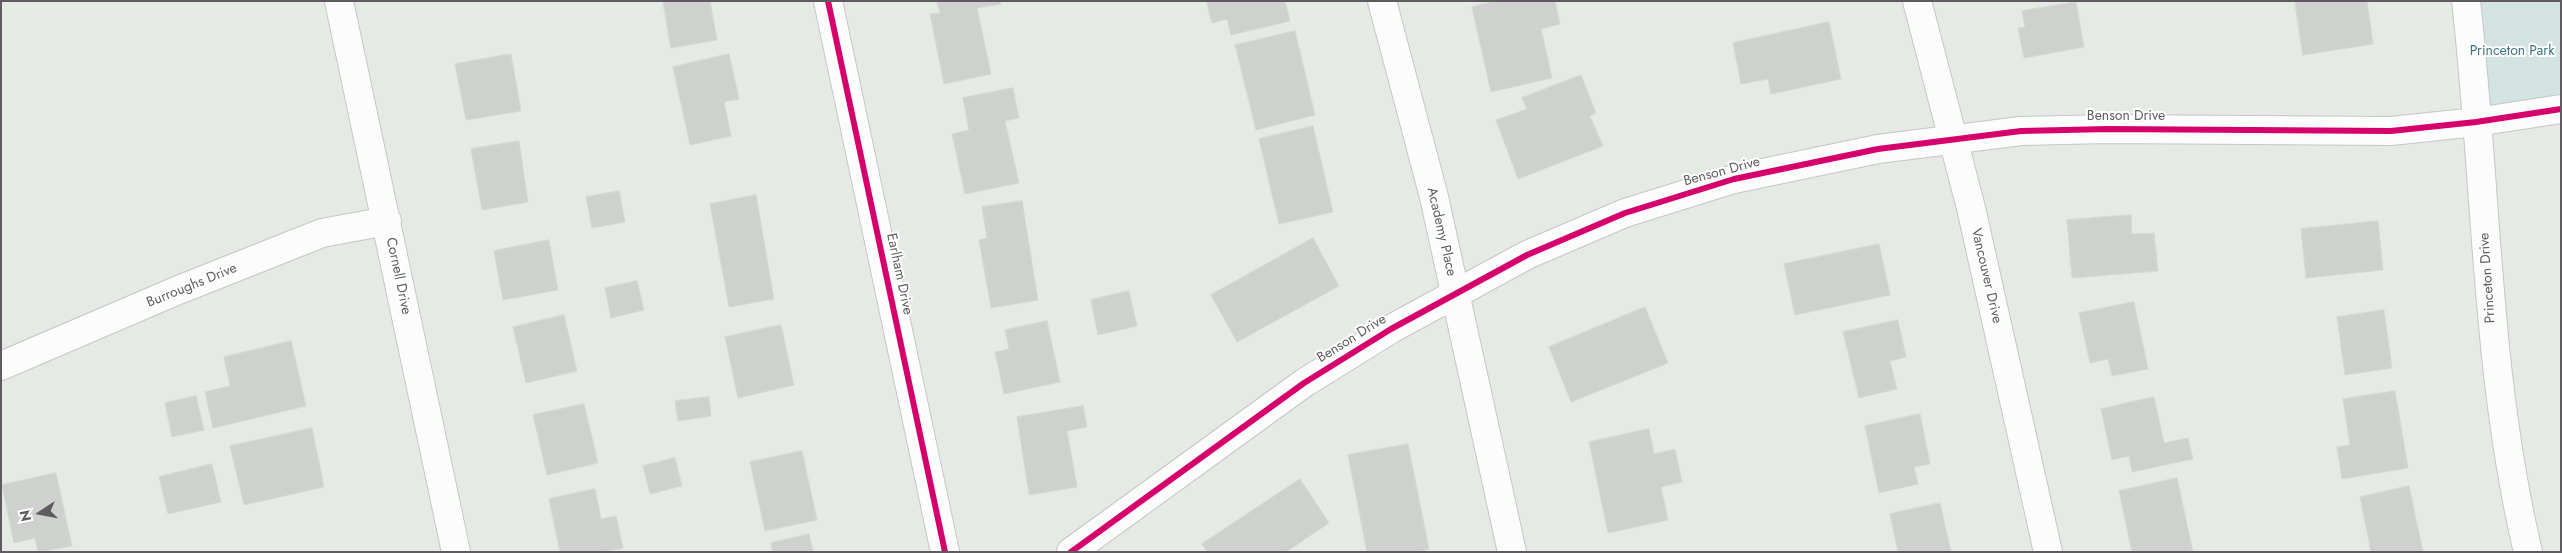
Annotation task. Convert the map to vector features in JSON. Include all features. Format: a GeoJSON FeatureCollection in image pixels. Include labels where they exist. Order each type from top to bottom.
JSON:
{"type":"FeatureCollection","features":[{"type":"Feature","properties":{"kind":"street","name":"Cornell Drive"},"geometry":{"type":"LineString","coordinates":[[339,1],[456,552]]}},
{"type":"Feature","properties":{"kind":"street","name":"Earlham Drive"},"geometry":{"type":"LineString","coordinates":[[828,1],[946,552]]}},
{"type":"Feature","properties":{"kind":"street","name":"Academy Place"},"geometry":{"type":"LineString","coordinates":[[1382,1],[1434,197],[1512,552]]}},
{"type":"Feature","properties":{"kind":"street","name":"Vancouver Drive"},"geometry":{"type":"LineString","coordinates":[[1917,1],[1971,208],[2048,552]]}},
{"type":"Feature","properties":{"kind":"street","name":"Princeton Drive"},"geometry":{"type":"LineString","coordinates":[[2466,1],[2491,324],[2506,442],[2528,552]]}},
{"type":"Feature","properties":{"kind":"street","name":"Benson Drive"},"geometry":{"type":"LineString","coordinates":[[1071,552],[1304,383],[1391,329],[1526,255],[1625,214],[1734,179],[1878,149],[2022,131],[2108,129],[2392,131],[2476,122],[2561,109]]}},
{"type":"Feature","properties":{"kind":"street","name":"Burroughs Drive"},"geometry":{"type":"LineString","coordinates":[[1,366],[176,291],[322,234],[387,221]]}},
{"type":"Feature","properties":{"kind":"green space","name":"Princeton Park"},"geometry":{"type":"Polygon","coordinates":[[[2452,1],[2561,1],[2561,93],[2476,122],[2452,1]]]}},
{"type":"Feature","properties":{"kind":"building"},"geometry":{"type":"Polygon","coordinates":[[[663,1],[710,1],[717,40],[671,48],[663,1]]]}},
{"type":"Feature","properties":{"kind":"building"},"geometry":{"type":"Polygon","coordinates":[[[937,1],[1000,1],[1001,4],[977,8],[991,74],[944,84],[930,14],[940,13],[937,1]]]}},
{"type":"Feature","properties":{"kind":"building"},"geometry":{"type":"Polygon","coordinates":[[[1207,1],[1285,1],[1290,21],[1231,35],[1227,19],[1212,23],[1207,1]]]}},
{"type":"Feature","properties":{"kind":"building"},"geometry":{"type":"Polygon","coordinates":[[[1496,1],[1555,1],[1560,24],[1541,29],[1552,78],[1491,92],[1472,7],[1496,1]]]}},
{"type":"Feature","properties":{"kind":"building"},"geometry":{"type":"Polygon","coordinates":[[[2295,1],[2367,1],[2373,44],[2303,55],[2295,1]]]}},
{"type":"Feature","properties":{"kind":"building"},"geometry":{"type":"Polygon","coordinates":[[[2076,2],[2084,47],[2024,58],[2018,28],[2025,27],[2022,11],[2076,2]]]}},
{"type":"Feature","properties":{"kind":"building"},"geometry":{"type":"Polygon","coordinates":[[[1829,22],[1841,79],[1771,94],[1768,79],[1741,84],[1733,43],[1829,22]]]}},
{"type":"Feature","properties":{"kind":"building"},"geometry":{"type":"Polygon","coordinates":[[[1295,31],[1315,115],[1256,130],[1235,45],[1295,31]]]}},
{"type":"Feature","properties":{"kind":"building"},"geometry":{"type":"Polygon","coordinates":[[[511,54],[521,111],[466,120],[455,64],[511,54]]]}},
{"type":"Feature","properties":{"kind":"building"},"geometry":{"type":"Polygon","coordinates":[[[729,54],[739,99],[724,102],[731,136],[690,145],[673,67],[729,54]]]}},
{"type":"Feature","properties":{"kind":"building"},"geometry":{"type":"Polygon","coordinates":[[[1581,75],[1596,113],[1590,116],[1603,146],[1518,179],[1496,120],[1527,109],[1522,98],[1581,75]]]}},
{"type":"Feature","properties":{"kind":"building"},"geometry":{"type":"Polygon","coordinates":[[[1013,88],[1019,118],[1005,121],[1019,183],[965,194],[952,134],[969,130],[963,98],[1013,88]]]}},
{"type":"Feature","properties":{"kind":"building"},"geometry":{"type":"Polygon","coordinates":[[[1313,126],[1333,212],[1279,224],[1259,139],[1313,126]]]}},
{"type":"Feature","properties":{"kind":"building"},"geometry":{"type":"Polygon","coordinates":[[[519,141],[528,202],[482,210],[471,149],[519,141]]]}},
{"type":"Feature","properties":{"kind":"building"},"geometry":{"type":"Polygon","coordinates":[[[619,191],[625,222],[592,228],[586,197],[619,191]]]}},
{"type":"Feature","properties":{"kind":"building"},"geometry":{"type":"Polygon","coordinates":[[[756,195],[774,299],[729,307],[710,204],[756,195]]]}},
{"type":"Feature","properties":{"kind":"building"},"geometry":{"type":"Polygon","coordinates":[[[1022,201],[1038,300],[991,308],[979,240],[987,238],[982,207],[1022,201]]]}},
{"type":"Feature","properties":{"kind":"building"},"geometry":{"type":"Polygon","coordinates":[[[2131,215],[2132,234],[2154,233],[2158,271],[2072,278],[2067,220],[2131,215]]]}},
{"type":"Feature","properties":{"kind":"building"},"geometry":{"type":"Polygon","coordinates":[[[2378,221],[2383,270],[2306,278],[2301,229],[2378,221]]]}},
{"type":"Feature","properties":{"kind":"building"},"geometry":{"type":"Polygon","coordinates":[[[1313,238],[1339,286],[1237,342],[1211,295],[1313,238]]]}},
{"type":"Feature","properties":{"kind":"building"},"geometry":{"type":"Polygon","coordinates":[[[549,240],[558,290],[503,300],[494,251],[549,240]]]}},
{"type":"Feature","properties":{"kind":"building"},"geometry":{"type":"Polygon","coordinates":[[[1879,244],[1890,295],[1795,315],[1784,264],[1879,244]]]}},
{"type":"Feature","properties":{"kind":"building"},"geometry":{"type":"Polygon","coordinates":[[[637,281],[644,310],[611,318],[605,288],[637,281]]]}},
{"type":"Feature","properties":{"kind":"building"},"geometry":{"type":"Polygon","coordinates":[[[1129,291],[1137,326],[1098,335],[1091,300],[1129,291]]]}},
{"type":"Feature","properties":{"kind":"building"},"geometry":{"type":"Polygon","coordinates":[[[2134,302],[2148,369],[2112,376],[2108,359],[2090,363],[2079,313],[2134,302]]]}},
{"type":"Feature","properties":{"kind":"building"},"geometry":{"type":"Polygon","coordinates":[[[1645,307],[1668,363],[1571,402],[1549,347],[1645,307]]]}},
{"type":"Feature","properties":{"kind":"building"},"geometry":{"type":"Polygon","coordinates":[[[2384,310],[2392,368],[2345,375],[2337,317],[2384,310]]]}},
{"type":"Feature","properties":{"kind":"building"},"geometry":{"type":"Polygon","coordinates":[[[564,315],[577,371],[526,383],[513,327],[564,315]]]}},
{"type":"Feature","properties":{"kind":"building"},"geometry":{"type":"Polygon","coordinates":[[[1898,320],[1906,357],[1890,361],[1897,389],[1859,398],[1843,332],[1898,320]]]}},
{"type":"Feature","properties":{"kind":"building"},"geometry":{"type":"Polygon","coordinates":[[[1047,321],[1060,382],[1004,394],[995,352],[1009,349],[1005,330],[1047,321]]]}},
{"type":"Feature","properties":{"kind":"building"},"geometry":{"type":"Polygon","coordinates":[[[781,325],[794,385],[738,398],[725,337],[781,325]]]}},
{"type":"Feature","properties":{"kind":"building"},"geometry":{"type":"Polygon","coordinates":[[[291,341],[306,406],[213,428],[205,392],[230,386],[224,357],[291,341]]]}},
{"type":"Feature","properties":{"kind":"building"},"geometry":{"type":"Polygon","coordinates":[[[2395,391],[2408,468],[2342,479],[2337,447],[2350,445],[2343,399],[2395,391]]]}},
{"type":"Feature","properties":{"kind":"building"},"geometry":{"type":"Polygon","coordinates":[[[196,396],[204,430],[172,437],[165,403],[196,396]]]}},
{"type":"Feature","properties":{"kind":"building"},"geometry":{"type":"Polygon","coordinates":[[[709,397],[711,416],[678,421],[675,401],[709,397]]]}},
{"type":"Feature","properties":{"kind":"building"},"geometry":{"type":"Polygon","coordinates":[[[2154,397],[2164,443],[2188,438],[2193,459],[2132,472],[2129,456],[2112,460],[2101,409],[2154,397]]]}},
{"type":"Feature","properties":{"kind":"building"},"geometry":{"type":"Polygon","coordinates":[[[584,404],[598,463],[547,475],[533,415],[584,404]]]}},
{"type":"Feature","properties":{"kind":"building"},"geometry":{"type":"Polygon","coordinates":[[[1083,406],[1087,427],[1067,431],[1077,487],[1029,495],[1017,417],[1083,406]]]}},
{"type":"Feature","properties":{"kind":"building"},"geometry":{"type":"Polygon","coordinates":[[[1920,414],[1930,464],[1914,467],[1918,484],[1879,493],[1865,426],[1920,414]]]}},
{"type":"Feature","properties":{"kind":"building"},"geometry":{"type":"Polygon","coordinates":[[[312,428],[324,487],[244,505],[230,446],[312,428]]]}},
{"type":"Feature","properties":{"kind":"building"},"geometry":{"type":"Polygon","coordinates":[[[1649,429],[1654,454],[1675,449],[1682,482],[1661,487],[1668,520],[1608,533],[1589,442],[1649,429]]]}},
{"type":"Feature","properties":{"kind":"building"},"geometry":{"type":"Polygon","coordinates":[[[1408,444],[1429,549],[1417,552],[1367,552],[1348,455],[1408,444]]]}},
{"type":"Feature","properties":{"kind":"building"},"geometry":{"type":"Polygon","coordinates":[[[802,451],[817,520],[765,531],[750,462],[802,451]]]}},
{"type":"Feature","properties":{"kind":"building"},"geometry":{"type":"Polygon","coordinates":[[[675,458],[682,486],[650,494],[643,466],[675,458]]]}},
{"type":"Feature","properties":{"kind":"building"},"geometry":{"type":"Polygon","coordinates":[[[212,464],[221,502],[168,514],[159,477],[212,464]]]}},
{"type":"Feature","properties":{"kind":"building"},"geometry":{"type":"Polygon","coordinates":[[[56,473],[72,546],[38,552],[35,538],[14,543],[2,485],[56,473]]]}},
{"type":"Feature","properties":{"kind":"building"},"geometry":{"type":"Polygon","coordinates":[[[2177,478],[2193,552],[2132,552],[2119,491],[2177,478]]]}},
{"type":"Feature","properties":{"kind":"building"},"geometry":{"type":"Polygon","coordinates":[[[1300,479],[1329,523],[1286,552],[1207,552],[1202,544],[1300,479]]]}},
{"type":"Feature","properties":{"kind":"building"},"geometry":{"type":"Polygon","coordinates":[[[2409,486],[2423,552],[2371,552],[2360,497],[2409,486]]]}},
{"type":"Feature","properties":{"kind":"building"},"geometry":{"type":"Polygon","coordinates":[[[595,489],[601,519],[616,516],[623,548],[603,552],[560,552],[549,499],[595,489]]]}},
{"type":"Feature","properties":{"kind":"building"},"geometry":{"type":"Polygon","coordinates":[[[1940,503],[1951,552],[1898,552],[1890,514],[1940,503]]]}},
{"type":"Feature","properties":{"kind":"building"},"geometry":{"type":"Polygon","coordinates":[[[809,534],[813,552],[773,552],[771,543],[809,534]]]}},
{"type":"Feature","properties":{"kind":"cycle path"},"geometry":{"type":"LineString","coordinates":[[828,1],[945,552]]}},
{"type":"Feature","properties":{"kind":"cycle path"},"geometry":{"type":"LineString","coordinates":[[1071,552],[1304,383],[1391,329],[1527,255],[1625,213],[1734,179],[1878,149],[2021,131],[2108,129],[2391,131],[2476,122],[2561,109]]}}]}
